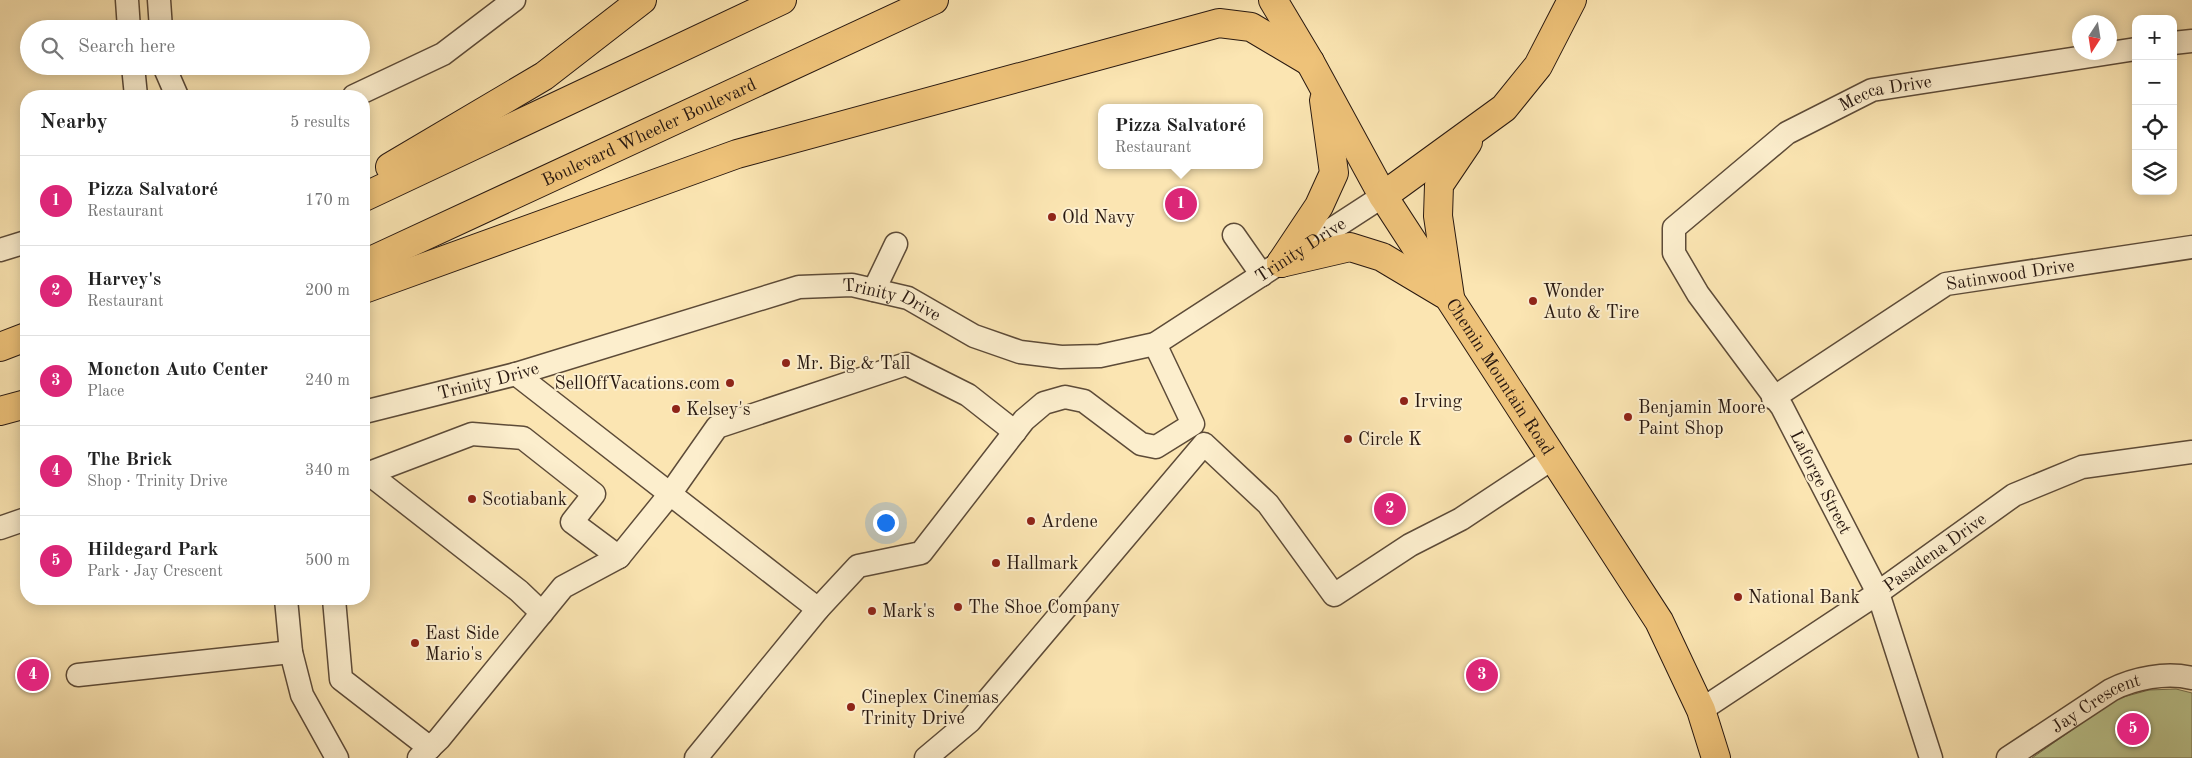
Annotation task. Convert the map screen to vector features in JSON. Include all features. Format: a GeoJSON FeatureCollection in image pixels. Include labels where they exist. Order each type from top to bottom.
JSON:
{"type":"FeatureCollection","features":[{"type":"Feature","properties":{"kind":"main road"},"geometry":{"type":"LineString","coordinates":[[370,178],[544,76],[642,0]]}},
{"type":"Feature","properties":{"kind":"main road"},"geometry":{"type":"LineString","coordinates":[[370,194],[782,0]]}},
{"type":"Feature","properties":{"kind":"main road","name":"Boulevard Wheeler Boulevard"},"geometry":{"type":"LineString","coordinates":[[370,261],[934,0]]}},
{"type":"Feature","properties":{"kind":"main road","name":"Chemin Mountain Road"},"geometry":{"type":"LineString","coordinates":[[1273,0],[1316,72],[1383,196],[1659,621],[1701,710],[1716,758]]}},
{"type":"Feature","properties":{"kind":"main road"},"geometry":{"type":"LineString","coordinates":[[1383,196],[1504,108],[1538,66],[1572,0]]}},
{"type":"Feature","properties":{"kind":"main road"},"geometry":{"type":"LineString","coordinates":[[370,287],[737,154],[1219,23],[1251,27],[1316,72],[1334,173],[1319,206],[1272,269]]}},
{"type":"Feature","properties":{"kind":"main road"},"geometry":{"type":"LineString","coordinates":[[1450,297],[1438,216],[1439,184],[1479,126]]}},
{"type":"Feature","properties":{"kind":"main road"},"geometry":{"type":"LineString","coordinates":[[1272,269],[1350,247],[1382,257],[1450,297]]}},
{"type":"Feature","properties":{"kind":"main road"},"geometry":{"type":"LineString","coordinates":[[0,347],[20,339]]}},
{"type":"Feature","properties":{"kind":"main road"},"geometry":{"type":"LineString","coordinates":[[0,411],[20,406]]}},
{"type":"Feature","properties":{"kind":"street"},"geometry":{"type":"LineString","coordinates":[[127,0],[128,20]]}},
{"type":"Feature","properties":{"kind":"street"},"geometry":{"type":"LineString","coordinates":[[159,0],[160,20]]}},
{"type":"Feature","properties":{"kind":"street"},"geometry":{"type":"LineString","coordinates":[[367,90],[442,54],[514,0]]}},
{"type":"Feature","properties":{"kind":"street"},"geometry":{"type":"LineString","coordinates":[[2177,43],[2192,41]]}},
{"type":"Feature","properties":{"kind":"street","name":"Mecca Drive"},"geometry":{"type":"LineString","coordinates":[[1674,228],[1787,133],[1872,90],[2132,50]]}},
{"type":"Feature","properties":{"kind":"street"},"geometry":{"type":"LineString","coordinates":[[134,75],[135,90]]}},
{"type":"Feature","properties":{"kind":"street"},"geometry":{"type":"LineString","coordinates":[[168,75],[174,90]]}},
{"type":"Feature","properties":{"kind":"street","name":"Trinity Drive"},"geometry":{"type":"LineString","coordinates":[[370,410],[516,374],[799,287],[852,285],[908,298],[974,336],[1020,352],[1061,357],[1100,356],[1155,344],[1383,196]]}},
{"type":"Feature","properties":{"kind":"street","name":"Laforge Street"},"geometry":{"type":"LineString","coordinates":[[1674,228],[1674,254],[1693,286],[1773,398],[1782,407],[1878,593],[1931,758]]}},
{"type":"Feature","properties":{"kind":"street"},"geometry":{"type":"LineString","coordinates":[[1234,235],[1272,269]]}},
{"type":"Feature","properties":{"kind":"street"},"geometry":{"type":"LineString","coordinates":[[0,250],[20,244]]}},
{"type":"Feature","properties":{"kind":"street"},"geometry":{"type":"LineString","coordinates":[[874,290],[896,244]]}},
{"type":"Feature","properties":{"kind":"street","name":"Satinwood Drive"},"geometry":{"type":"LineString","coordinates":[[1773,398],[1946,284],[2192,247]]}},
{"type":"Feature","properties":{"kind":"street"},"geometry":{"type":"LineString","coordinates":[[1155,344],[1204,444],[1268,504],[1334,595],[1410,545],[1461,520],[1553,458]]}},
{"type":"Feature","properties":{"kind":"street"},"geometry":{"type":"LineString","coordinates":[[335,605],[341,679],[424,753],[439,739],[563,587],[619,557],[670,494],[717,427],[906,364],[968,395],[1015,432]]}},
{"type":"Feature","properties":{"kind":"street"},"geometry":{"type":"LineString","coordinates":[[516,374],[818,609]]}},
{"type":"Feature","properties":{"kind":"street"},"geometry":{"type":"LineString","coordinates":[[696,758],[818,609],[858,566],[921,553],[1024,420],[1044,403],[1065,397],[1084,400],[1141,444],[1156,447],[1193,424]]}},
{"type":"Feature","properties":{"kind":"street"},"geometry":{"type":"LineString","coordinates":[[370,472],[472,434],[523,438],[594,494],[572,522],[619,557]]}},
{"type":"Feature","properties":{"kind":"street"},"geometry":{"type":"LineString","coordinates":[[926,758],[970,721],[1204,444]]}},
{"type":"Feature","properties":{"kind":"street","name":"Pasadena Drive"},"geometry":{"type":"LineString","coordinates":[[1701,710],[1878,593],[2014,495],[2082,466],[2192,452]]}},
{"type":"Feature","properties":{"kind":"street"},"geometry":{"type":"LineString","coordinates":[[370,477],[519,591],[542,612]]}},
{"type":"Feature","properties":{"kind":"street"},"geometry":{"type":"LineString","coordinates":[[0,528],[20,521]]}},
{"type":"Feature","properties":{"kind":"street"},"geometry":{"type":"LineString","coordinates":[[287,605],[291,652],[302,695],[331,753]]}},
{"type":"Feature","properties":{"kind":"street"},"geometry":{"type":"LineString","coordinates":[[78,675],[291,652]]}},
{"type":"Feature","properties":{"kind":"street","name":"Jay Crescent"},"geometry":{"type":"LineString","coordinates":[[2008,758],[2111,690],[2128,681],[2179,675],[2192,678]]}},
{"type":"Feature","properties":{"kind":"green space"},"geometry":{"type":"Polygon","coordinates":[[[2176,689],[2192,693],[2192,758],[2032,758],[2116,699],[2149,690],[2176,689]]]}},
{"type":"Feature","properties":{"kind":"place","name":"Pizza Salvatoré"},"geometry":{"type":"Point","coordinates":[1181,204]}},
{"type":"Feature","properties":{"kind":"place","name":"Old Navy"},"geometry":{"type":"Point","coordinates":[1052,217]}},
{"type":"Feature","properties":{"kind":"place","name":"Wonder Auto & Tire"},"geometry":{"type":"Point","coordinates":[1533,301]}},
{"type":"Feature","properties":{"kind":"place","name":"Mr. Big & Tall"},"geometry":{"type":"Point","coordinates":[786,363]}},
{"type":"Feature","properties":{"kind":"place","name":"SellOffVacations.com"},"geometry":{"type":"Point","coordinates":[730,383]}},
{"type":"Feature","properties":{"kind":"place","name":"Irving"},"geometry":{"type":"Point","coordinates":[1404,401]}},
{"type":"Feature","properties":{"kind":"place","name":"Kelsey's"},"geometry":{"type":"Point","coordinates":[676,409]}},
{"type":"Feature","properties":{"kind":"place","name":"Benjamin Moore Paint Shop"},"geometry":{"type":"Point","coordinates":[1628,417]}},
{"type":"Feature","properties":{"kind":"place","name":"Circle K"},"geometry":{"type":"Point","coordinates":[1348,439]}},
{"type":"Feature","properties":{"kind":"place","name":"Scotiabank"},"geometry":{"type":"Point","coordinates":[472,499]}},
{"type":"Feature","properties":{"kind":"place","name":"Harvey's"},"geometry":{"type":"Point","coordinates":[1390,509]}},
{"type":"Feature","properties":{"kind":"place","name":"Ardene"},"geometry":{"type":"Point","coordinates":[1031,521]}},
{"type":"Feature","properties":{"kind":"place","name":"Hallmark"},"geometry":{"type":"Point","coordinates":[996,563]}},
{"type":"Feature","properties":{"kind":"place","name":"National Bank"},"geometry":{"type":"Point","coordinates":[1738,597]}},
{"type":"Feature","properties":{"kind":"place","name":"The Shoe Company"},"geometry":{"type":"Point","coordinates":[958,607]}},
{"type":"Feature","properties":{"kind":"place","name":"Mark's"},"geometry":{"type":"Point","coordinates":[872,611]}},
{"type":"Feature","properties":{"kind":"place","name":"East Side Mario's"},"geometry":{"type":"Point","coordinates":[415,643]}},
{"type":"Feature","properties":{"kind":"place","name":"The Brick"},"geometry":{"type":"Point","coordinates":[33,675]}},
{"type":"Feature","properties":{"kind":"place","name":"Moncton Auto Center"},"geometry":{"type":"Point","coordinates":[1482,675]}},
{"type":"Feature","properties":{"kind":"place","name":"Cineplex Cinemas Trinity Drive"},"geometry":{"type":"Point","coordinates":[851,707]}},
{"type":"Feature","properties":{"kind":"place","name":"Hildegard Park"},"geometry":{"type":"Point","coordinates":[2133,729]}}]}
